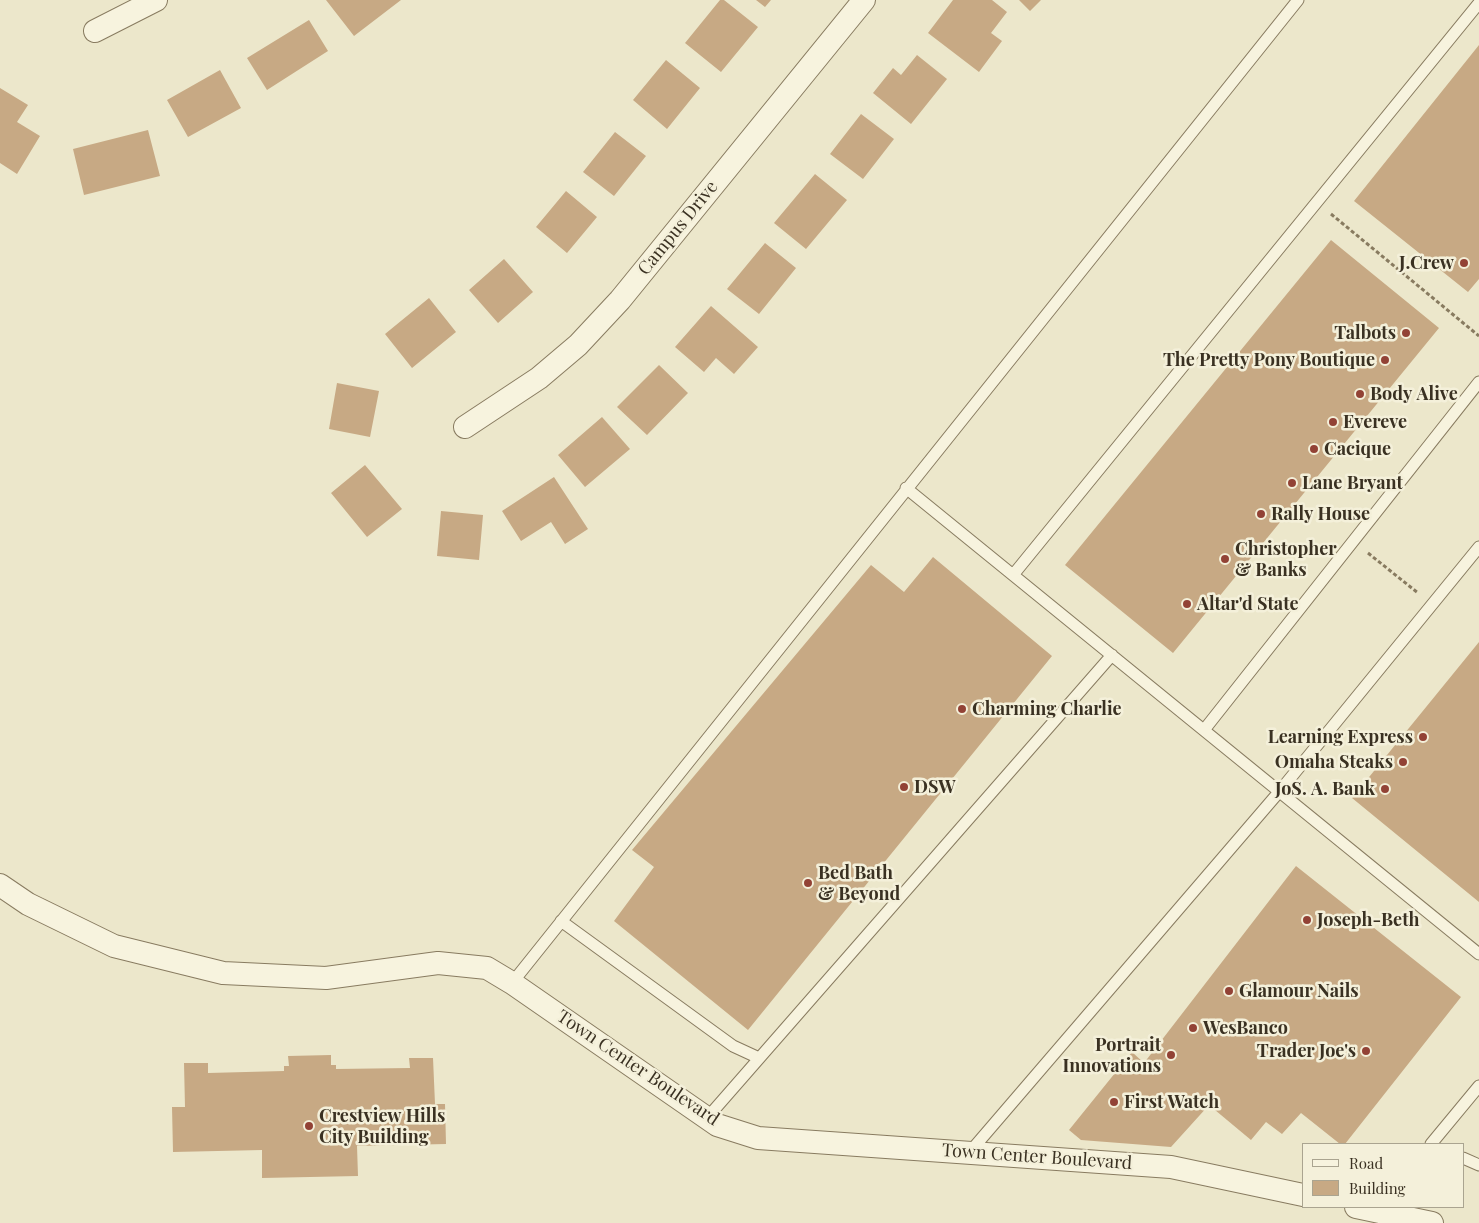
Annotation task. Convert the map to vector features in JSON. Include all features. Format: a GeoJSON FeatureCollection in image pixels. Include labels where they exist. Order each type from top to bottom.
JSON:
{"type":"FeatureCollection","features":[{"type":"Feature","properties":{"kind":"street"},"geometry":{"type":"LineString","coordinates":[[95,31],[156,0]]}},
{"type":"Feature","properties":{"kind":"street","name":"Campus Drive"},"geometry":{"type":"LineString","coordinates":[[465,427],[539,378],[578,344],[620,300],[864,0]]}},
{"type":"Feature","properties":{"kind":"street","name":"Town Center Boulevard"},"geometry":{"type":"LineString","coordinates":[[0,885],[28,904],[114,946],[223,973],[268,977],[326,978],[438,962],[487,968],[512,983],[717,1125],[758,1138],[1171,1167],[1302,1195]]}},
{"type":"Feature","properties":{"kind":"street"},"geometry":{"type":"LineString","coordinates":[[1370,1208],[1432,1223]]}},
{"type":"Feature","properties":{"kind":"lane"},"geometry":{"type":"LineString","coordinates":[[512,983],[1298,0]]}},
{"type":"Feature","properties":{"kind":"lane"},"geometry":{"type":"LineString","coordinates":[[1013,575],[1479,3]]}},
{"type":"Feature","properties":{"kind":"lane"},"geometry":{"type":"LineString","coordinates":[[1204,730],[1479,382]]}},
{"type":"Feature","properties":{"kind":"lane"},"geometry":{"type":"LineString","coordinates":[[906,488],[1479,954]]}},
{"type":"Feature","properties":{"kind":"lane"},"geometry":{"type":"LineString","coordinates":[[969,1153],[1279,792],[1479,547]]}},
{"type":"Feature","properties":{"kind":"lane"},"geometry":{"type":"LineString","coordinates":[[707,1118],[1112,655]]}},
{"type":"Feature","properties":{"kind":"lane"},"geometry":{"type":"LineString","coordinates":[[562,920],[733,1046],[759,1058]]}},
{"type":"Feature","properties":{"kind":"lane"},"geometry":{"type":"LineString","coordinates":[[1434,1143],[1479,1086]]}},
{"type":"Feature","properties":{"kind":"lane"},"geometry":{"type":"LineString","coordinates":[[1464,1158],[1479,1164]]}},
{"type":"Feature","properties":{"kind":"path"},"geometry":{"type":"LineString","coordinates":[[1316,203],[1479,336]]}},
{"type":"Feature","properties":{"kind":"path"},"geometry":{"type":"LineString","coordinates":[[1353,541],[1432,604]]}},
{"type":"Feature","properties":{"kind":"building"},"geometry":{"type":"Polygon","coordinates":[[[326,0],[401,0],[354,36],[326,0]]]}},
{"type":"Feature","properties":{"kind":"building"},"geometry":{"type":"Polygon","coordinates":[[[720,0],[724,0],[758,27],[721,72],[685,43],[720,0]]]}},
{"type":"Feature","properties":{"kind":"building"},"geometry":{"type":"Polygon","coordinates":[[[756,0],[771,0],[765,7],[756,0]]]}},
{"type":"Feature","properties":{"kind":"building"},"geometry":{"type":"Polygon","coordinates":[[[953,0],[992,0],[1007,12],[991,33],[1002,41],[979,72],[928,33],[953,0]]]}},
{"type":"Feature","properties":{"kind":"building"},"geometry":{"type":"Polygon","coordinates":[[[1019,0],[1041,0],[1030,11],[1019,0]]]}},
{"type":"Feature","properties":{"kind":"building"},"geometry":{"type":"Polygon","coordinates":[[[309,20],[328,51],[267,90],[247,58],[309,20]]]}},
{"type":"Feature","properties":{"kind":"building"},"geometry":{"type":"Polygon","coordinates":[[[1479,45],[1479,279],[1468,292],[1354,201],[1479,45]]]}},
{"type":"Feature","properties":{"kind":"building"},"geometry":{"type":"Polygon","coordinates":[[[917,55],[947,79],[911,124],[873,93],[893,68],[901,75],[917,55]]]}},
{"type":"Feature","properties":{"kind":"building"},"geometry":{"type":"Polygon","coordinates":[[[666,60],[700,88],[667,129],[633,100],[666,60]]]}},
{"type":"Feature","properties":{"kind":"building"},"geometry":{"type":"Polygon","coordinates":[[[220,70],[241,108],[188,137],[167,100],[220,70]]]}},
{"type":"Feature","properties":{"kind":"building"},"geometry":{"type":"Polygon","coordinates":[[[0,88],[28,105],[17,122],[40,136],[17,174],[0,163],[0,88]]]}},
{"type":"Feature","properties":{"kind":"building"},"geometry":{"type":"Polygon","coordinates":[[[861,114],[894,139],[863,179],[830,154],[861,114]]]}},
{"type":"Feature","properties":{"kind":"building"},"geometry":{"type":"Polygon","coordinates":[[[148,130],[160,176],[84,195],[73,149],[148,130]]]}},
{"type":"Feature","properties":{"kind":"building"},"geometry":{"type":"Polygon","coordinates":[[[615,132],[646,156],[614,196],[583,172],[615,132]]]}},
{"type":"Feature","properties":{"kind":"building"},"geometry":{"type":"Polygon","coordinates":[[[815,174],[847,200],[806,249],[774,223],[815,174]]]}},
{"type":"Feature","properties":{"kind":"building"},"geometry":{"type":"Polygon","coordinates":[[[566,191],[597,217],[567,253],[536,227],[566,191]]]}},
{"type":"Feature","properties":{"kind":"building"},"geometry":{"type":"Polygon","coordinates":[[[1331,240],[1439,328],[1173,653],[1065,565],[1331,240]]]}},
{"type":"Feature","properties":{"kind":"building"},"geometry":{"type":"Polygon","coordinates":[[[765,243],[796,268],[759,314],[727,289],[765,243]]]}},
{"type":"Feature","properties":{"kind":"building"},"geometry":{"type":"Polygon","coordinates":[[[504,259],[533,292],[498,323],[469,290],[504,259]]]}},
{"type":"Feature","properties":{"kind":"building"},"geometry":{"type":"Polygon","coordinates":[[[429,298],[456,332],[412,368],[385,334],[429,298]]]}},
{"type":"Feature","properties":{"kind":"building"},"geometry":{"type":"Polygon","coordinates":[[[711,306],[758,347],[734,374],[716,358],[704,372],[675,347],[711,306]]]}},
{"type":"Feature","properties":{"kind":"building"},"geometry":{"type":"Polygon","coordinates":[[[659,365],[688,393],[647,435],[617,407],[659,365]]]}},
{"type":"Feature","properties":{"kind":"building"},"geometry":{"type":"Polygon","coordinates":[[[337,383],[379,391],[370,437],[329,429],[337,383]]]}},
{"type":"Feature","properties":{"kind":"building"},"geometry":{"type":"Polygon","coordinates":[[[602,417],[630,449],[585,487],[558,455],[602,417]]]}},
{"type":"Feature","properties":{"kind":"building"},"geometry":{"type":"Polygon","coordinates":[[[365,465],[402,509],[367,537],[331,493],[365,465]]]}},
{"type":"Feature","properties":{"kind":"building"},"geometry":{"type":"Polygon","coordinates":[[[554,477],[588,529],[565,544],[551,522],[521,541],[502,511],[554,477]]]}},
{"type":"Feature","properties":{"kind":"building"},"geometry":{"type":"Polygon","coordinates":[[[441,511],[483,515],[479,560],[437,556],[441,511]]]}},
{"type":"Feature","properties":{"kind":"building"},"geometry":{"type":"Polygon","coordinates":[[[933,557],[1052,656],[748,1030],[614,921],[654,867],[632,850],[871,565],[904,592],[933,557]]]}},
{"type":"Feature","properties":{"kind":"building"},"geometry":{"type":"Polygon","coordinates":[[[1479,642],[1479,902],[1352,798],[1479,642]]]}},
{"type":"Feature","properties":{"kind":"building"},"geometry":{"type":"Polygon","coordinates":[[[1296,866],[1461,997],[1346,1143],[1339,1143],[1301,1113],[1282,1134],[1266,1122],[1251,1140],[1209,1105],[1171,1147],[1081,1140],[1069,1130],[1132,1052],[1144,1063],[1296,866]]]}},
{"type":"Feature","properties":{"kind":"building","name":"Crestview Hills City Building"},"geometry":{"type":"Polygon","coordinates":[[[331,1055],[331,1065],[336,1065],[336,1069],[410,1068],[409,1058],[433,1058],[435,1104],[445,1104],[446,1144],[357,1146],[358,1176],[262,1178],[262,1150],[173,1152],[172,1107],[185,1107],[184,1063],[208,1063],[208,1073],[284,1071],[284,1066],[289,1066],[288,1056],[331,1055]]]}},
{"type":"Feature","properties":{"kind":"place","name":"J.Crew"},"geometry":{"type":"Point","coordinates":[1464,263]}},
{"type":"Feature","properties":{"kind":"place","name":"Talbots"},"geometry":{"type":"Point","coordinates":[1406,333]}},
{"type":"Feature","properties":{"kind":"place","name":"The Pretty Pony Boutique"},"geometry":{"type":"Point","coordinates":[1385,360]}},
{"type":"Feature","properties":{"kind":"place","name":"Body Alive"},"geometry":{"type":"Point","coordinates":[1360,394]}},
{"type":"Feature","properties":{"kind":"place","name":"Evereve"},"geometry":{"type":"Point","coordinates":[1333,422]}},
{"type":"Feature","properties":{"kind":"place","name":"Cacique"},"geometry":{"type":"Point","coordinates":[1314,449]}},
{"type":"Feature","properties":{"kind":"place","name":"Lane Bryant"},"geometry":{"type":"Point","coordinates":[1292,483]}},
{"type":"Feature","properties":{"kind":"place","name":"Rally House"},"geometry":{"type":"Point","coordinates":[1261,514]}},
{"type":"Feature","properties":{"kind":"place","name":"Christopher & Banks"},"geometry":{"type":"Point","coordinates":[1225,559]}},
{"type":"Feature","properties":{"kind":"place","name":"Altar'd State"},"geometry":{"type":"Point","coordinates":[1187,604]}},
{"type":"Feature","properties":{"kind":"place","name":"Charming Charlie"},"geometry":{"type":"Point","coordinates":[962,709]}},
{"type":"Feature","properties":{"kind":"place","name":"Learning Express"},"geometry":{"type":"Point","coordinates":[1423,737]}},
{"type":"Feature","properties":{"kind":"place","name":"Omaha Steaks"},"geometry":{"type":"Point","coordinates":[1403,762]}},
{"type":"Feature","properties":{"kind":"place","name":"DSW"},"geometry":{"type":"Point","coordinates":[904,787]}},
{"type":"Feature","properties":{"kind":"place","name":"JoS. A. Bank"},"geometry":{"type":"Point","coordinates":[1385,789]}},
{"type":"Feature","properties":{"kind":"place","name":"Bed Bath & Beyond"},"geometry":{"type":"Point","coordinates":[808,883]}},
{"type":"Feature","properties":{"kind":"place","name":"Joseph-Beth"},"geometry":{"type":"Point","coordinates":[1307,920]}},
{"type":"Feature","properties":{"kind":"place","name":"Glamour Nails"},"geometry":{"type":"Point","coordinates":[1229,991]}},
{"type":"Feature","properties":{"kind":"place","name":"WesBanco"},"geometry":{"type":"Point","coordinates":[1193,1028]}},
{"type":"Feature","properties":{"kind":"place","name":"Trader Joe's"},"geometry":{"type":"Point","coordinates":[1366,1051]}},
{"type":"Feature","properties":{"kind":"place","name":"Portrait Innovations"},"geometry":{"type":"Point","coordinates":[1171,1055]}},
{"type":"Feature","properties":{"kind":"place","name":"First Watch"},"geometry":{"type":"Point","coordinates":[1114,1102]}},
{"type":"Feature","properties":{"kind":"place","name":"Crestview Hills City Building"},"geometry":{"type":"Point","coordinates":[309,1126]}}]}
